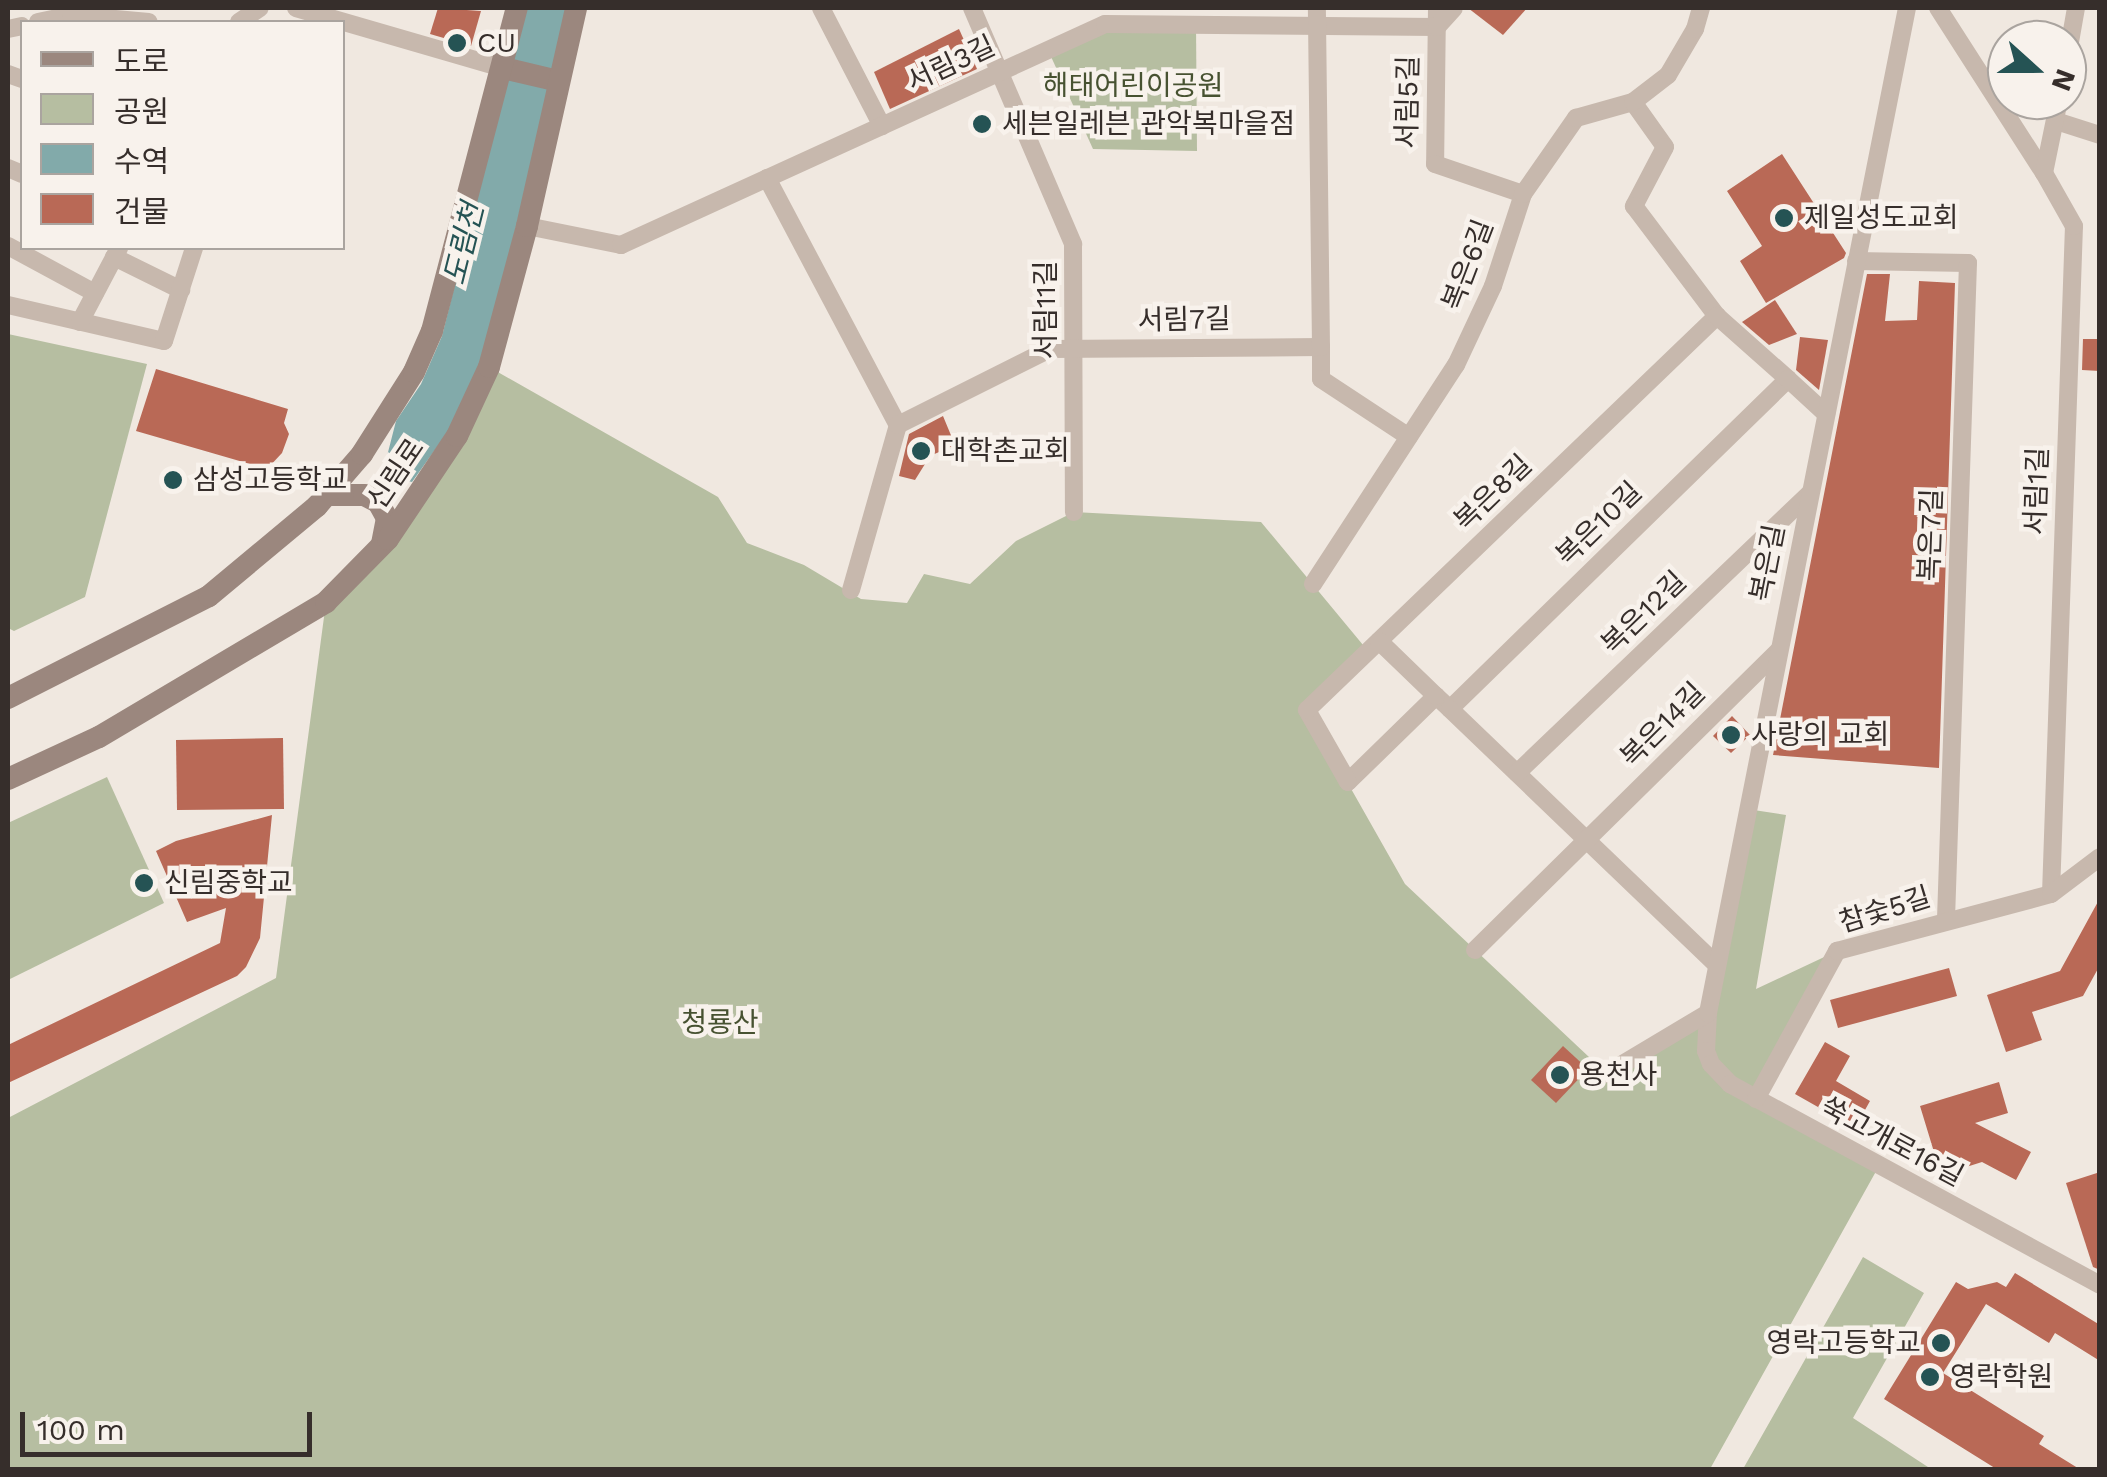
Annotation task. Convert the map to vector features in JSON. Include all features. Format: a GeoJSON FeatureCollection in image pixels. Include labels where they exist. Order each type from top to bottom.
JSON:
{"type":"FeatureCollection","features":[{"type":"Feature","properties":{"kind":"main road","name":"신림로"},"geometry":{"type":"LineString","coordinates":[[8,698],[209,596],[265,553],[326,495],[388,417],[432,331],[518,8]]}},
{"type":"Feature","properties":{"kind":"main road","name":"신림로"},"geometry":{"type":"LineString","coordinates":[[8,779],[68,751],[326,602],[381,548],[438,468],[475,401],[488,367],[527,226],[576,8]]}},
{"type":"Feature","properties":{"kind":"main road"},"geometry":{"type":"LineString","coordinates":[[502,68],[558,82]]}},
{"type":"Feature","properties":{"kind":"main road"},"geometry":{"type":"LineString","coordinates":[[326,495],[364,495],[378,502],[387,518],[381,548]]}},
{"type":"Feature","properties":{"kind":"main road"},"geometry":{"type":"LineString","coordinates":[[8,765],[46,751],[68,751]]}},
{"type":"Feature","properties":{"kind":"street"},"geometry":{"type":"LineString","coordinates":[[296,8],[337,20]]}},
{"type":"Feature","properties":{"kind":"street"},"geometry":{"type":"LineString","coordinates":[[821,8],[882,126]]}},
{"type":"Feature","properties":{"kind":"street","name":"서림11길"},"geometry":{"type":"LineString","coordinates":[[972,8],[1072,244],[1074,512]]}},
{"type":"Feature","properties":{"kind":"street"},"geometry":{"type":"LineString","coordinates":[[1437,17],[1454,8]]}},
{"type":"Feature","properties":{"kind":"street","name":"복은6길"},"geometry":{"type":"LineString","coordinates":[[1313,584],[1456,365],[1493,286],[1524,194],[1576,118],[1633,102],[1668,74],[1688,42],[1701,8]]}},
{"type":"Feature","properties":{"kind":"street","name":"복은길"},"geometry":{"type":"LineString","coordinates":[[1708,1013],[1907,8]]}},
{"type":"Feature","properties":{"kind":"street"},"geometry":{"type":"LineString","coordinates":[[1938,8],[2044,174]]}},
{"type":"Feature","properties":{"kind":"street"},"geometry":{"type":"LineString","coordinates":[[47,20],[71,15],[127,20]]}},
{"type":"Feature","properties":{"kind":"street","name":"서림3길"},"geometry":{"type":"LineString","coordinates":[[527,226],[621,245],[999,72],[1103,16],[1437,17]]}},
{"type":"Feature","properties":{"kind":"street"},"geometry":{"type":"LineString","coordinates":[[1317,17],[1322,379],[1409,437]]}},
{"type":"Feature","properties":{"kind":"street","name":"서림5길"},"geometry":{"type":"LineString","coordinates":[[1437,17],[1434,164],[1524,194]]}},
{"type":"Feature","properties":{"kind":"street"},"geometry":{"type":"LineString","coordinates":[[345,22],[502,68]]}},
{"type":"Feature","properties":{"kind":"street"},"geometry":{"type":"LineString","coordinates":[[1633,102],[1665,148],[1634,206],[1717,316],[1826,414]]}},
{"type":"Feature","properties":{"kind":"street"},"geometry":{"type":"LineString","coordinates":[[2044,174],[2056,121],[2100,135]]}},
{"type":"Feature","properties":{"kind":"street","name":"서림1길"},"geometry":{"type":"LineString","coordinates":[[2044,174],[2074,226],[2051,894]]}},
{"type":"Feature","properties":{"kind":"street"},"geometry":{"type":"LineString","coordinates":[[767,178],[898,424],[851,590]]}},
{"type":"Feature","properties":{"kind":"street"},"geometry":{"type":"LineString","coordinates":[[8,246],[94,294]]}},
{"type":"Feature","properties":{"kind":"street"},"geometry":{"type":"LineString","coordinates":[[8,305],[164,341],[193,250]]}},
{"type":"Feature","properties":{"kind":"street"},"geometry":{"type":"LineString","coordinates":[[80,322],[116,252],[180,290]]}},
{"type":"Feature","properties":{"kind":"street","name":"복은7길"},"geometry":{"type":"LineString","coordinates":[[1856,261],[1968,263],[1946,920]]}},
{"type":"Feature","properties":{"kind":"street","name":"복은8길"},"geometry":{"type":"LineString","coordinates":[[1348,782],[1307,710],[1717,316]]}},
{"type":"Feature","properties":{"kind":"street","name":"서림7길"},"geometry":{"type":"LineString","coordinates":[[898,424],[1050,350],[1320,346]]}},
{"type":"Feature","properties":{"kind":"street","name":"복은10길"},"geometry":{"type":"LineString","coordinates":[[1348,782],[1443,702],[1788,379]]}},
{"type":"Feature","properties":{"kind":"street","name":"복은12길"},"geometry":{"type":"LineString","coordinates":[[1516,772],[1810,493]]}},
{"type":"Feature","properties":{"kind":"street"},"geometry":{"type":"LineString","coordinates":[[1379,641],[1716,964]]}},
{"type":"Feature","properties":{"kind":"street","name":"복은14길"},"geometry":{"type":"LineString","coordinates":[[1475,950],[1779,650]]}},
{"type":"Feature","properties":{"kind":"street","name":"참숯5길"},"geometry":{"type":"LineString","coordinates":[[1756,1100],[1837,951],[2051,894],[2100,856]]}},
{"type":"Feature","properties":{"kind":"street"},"geometry":{"type":"LineString","coordinates":[[1606,1074],[1708,1013]]}},
{"type":"Feature","properties":{"kind":"street","name":"쑥고개로16길"},"geometry":{"type":"LineString","coordinates":[[1708,1013],[1705,1037],[1711,1064],[1730,1084],[2100,1285]]}},
{"type":"Feature","properties":{"kind":"green space","name":"해태어린이공원"},"geometry":{"type":"Polygon","coordinates":[[[1105,24],[1196,24],[1197,151],[1093,149],[1048,50],[1105,24]]]}},
{"type":"Feature","properties":{"kind":"green space"},"geometry":{"type":"Polygon","coordinates":[[[8,334],[147,364],[85,597],[14,631],[8,628],[8,334]]]}},
{"type":"Feature","properties":{"kind":"green space","name":"청룡산"},"geometry":{"type":"Polygon","coordinates":[[[489,367],[718,497],[747,543],[804,565],[861,599],[907,603],[924,574],[970,584],[1016,541],[1074,512],[1261,522],[1368,651],[1307,711],[1405,884],[1606,1073],[1708,1013],[1747,809],[1786,815],[1756,989],[1837,951],[1756,1099],[1879,1166],[1710,1469],[8,1470],[8,1118],[276,978],[326,602],[358,573],[489,367]]]}},
{"type":"Feature","properties":{"kind":"green space"},"geometry":{"type":"Polygon","coordinates":[[[107,777],[164,903],[8,980],[8,823],[107,777]]]}},
{"type":"Feature","properties":{"kind":"green space"},"geometry":{"type":"Polygon","coordinates":[[[1863,1257],[1924,1293],[1853,1418],[1931,1469],[1743,1469],[1863,1257]]]}},
{"type":"Feature","properties":{"kind":"water","name":"도림천"},"geometry":{"type":"Polygon","coordinates":[[[524,8],[570,8],[483,361],[447,433],[412,482],[388,476],[385,464],[396,421],[421,384],[442,336],[524,8]]]}},
{"type":"Feature","properties":{"kind":"building"},"geometry":{"type":"Polygon","coordinates":[[[438,8],[481,11],[471,46],[430,34],[438,8]]]}},
{"type":"Feature","properties":{"kind":"building"},"geometry":{"type":"Polygon","coordinates":[[[1468,8],[1527,8],[1503,35],[1468,8]]]}},
{"type":"Feature","properties":{"kind":"building"},"geometry":{"type":"Polygon","coordinates":[[[959,29],[977,69],[890,109],[874,72],[959,29]]]}},
{"type":"Feature","properties":{"kind":"building","name":"제일성도교회"},"geometry":{"type":"Polygon","coordinates":[[[1782,154],[1846,253],[1844,258],[1766,303],[1740,261],[1762,246],[1727,191],[1782,154]]]}},
{"type":"Feature","properties":{"kind":"building"},"geometry":{"type":"Polygon","coordinates":[[[1867,274],[1890,274],[1885,321],[1917,320],[1919,281],[1955,283],[1939,768],[1773,755],[1867,274]]]}},
{"type":"Feature","properties":{"kind":"building"},"geometry":{"type":"Polygon","coordinates":[[[1775,300],[1797,334],[1769,345],[1742,322],[1775,300]]]}},
{"type":"Feature","properties":{"kind":"building"},"geometry":{"type":"Polygon","coordinates":[[[1800,337],[1828,340],[1819,390],[1796,370],[1800,337]]]}},
{"type":"Feature","properties":{"kind":"building"},"geometry":{"type":"Polygon","coordinates":[[[2083,339],[2100,339],[2100,371],[2082,370],[2083,339]]]}},
{"type":"Feature","properties":{"kind":"building"},"geometry":{"type":"Polygon","coordinates":[[[156,369],[288,409],[284,423],[289,434],[282,453],[267,469],[136,431],[156,369]]]}},
{"type":"Feature","properties":{"kind":"building","name":"대학촌교회"},"geometry":{"type":"Polygon","coordinates":[[[943,416],[955,445],[930,456],[915,480],[899,476],[909,434],[943,416]]]}},
{"type":"Feature","properties":{"kind":"building","name":"사랑의 교회"},"geometry":{"type":"Polygon","coordinates":[[[1732,716],[1750,735],[1731,753],[1713,736],[1732,716]]]}},
{"type":"Feature","properties":{"kind":"building"},"geometry":{"type":"Polygon","coordinates":[[[283,738],[284,809],[177,810],[176,740],[283,738]]]}},
{"type":"Feature","properties":{"kind":"building"},"geometry":{"type":"Polygon","coordinates":[[[272,815],[260,938],[246,967],[237,976],[8,1083],[8,1045],[220,943],[226,908],[187,922],[156,851],[176,841],[272,815]]]}},
{"type":"Feature","properties":{"kind":"building"},"geometry":{"type":"Polygon","coordinates":[[[2100,898],[2100,965],[2083,996],[2032,1012],[2042,1040],[2006,1052],[1987,995],[2060,971],[2100,898]]]}},
{"type":"Feature","properties":{"kind":"building"},"geometry":{"type":"Polygon","coordinates":[[[1949,968],[1957,996],[1838,1028],[1830,1000],[1949,968]]]}},
{"type":"Feature","properties":{"kind":"building"},"geometry":{"type":"Polygon","coordinates":[[[1825,1042],[1850,1056],[1836,1081],[1870,1101],[1855,1128],[1795,1094],[1825,1042]]]}},
{"type":"Feature","properties":{"kind":"building","name":"용천사"},"geometry":{"type":"Polygon","coordinates":[[[1563,1046],[1588,1069],[1556,1103],[1531,1080],[1563,1046]]]}},
{"type":"Feature","properties":{"kind":"building"},"geometry":{"type":"Polygon","coordinates":[[[1999,1082],[2008,1113],[1975,1123],[2031,1152],[2016,1180],[1982,1162],[1941,1175],[1920,1106],[1999,1082]]]}},
{"type":"Feature","properties":{"kind":"building"},"geometry":{"type":"Polygon","coordinates":[[[2100,1172],[2100,1270],[2093,1267],[2066,1183],[2100,1172]]]}},
{"type":"Feature","properties":{"kind":"building"},"geometry":{"type":"Polygon","coordinates":[[[2015,1273],[2100,1325],[2100,1361],[2055,1333],[2049,1343],[1986,1304],[1943,1373],[2044,1436],[2039,1444],[2081,1470],[1998,1470],[1884,1399],[1956,1282],[1968,1289],[1997,1282],[2006,1287],[2015,1273]]]}},
{"type":"Feature","properties":{"kind":"place","name":"CU"},"geometry":{"type":"Point","coordinates":[457,43]}},
{"type":"Feature","properties":{"kind":"place","name":"세븐일레븐 관악복마을점"},"geometry":{"type":"Point","coordinates":[982,124]}},
{"type":"Feature","properties":{"kind":"place","name":"제일성도교회"},"geometry":{"type":"Point","coordinates":[1784,218]}},
{"type":"Feature","properties":{"kind":"place","name":"대학촌교회"},"geometry":{"type":"Point","coordinates":[921,451]}},
{"type":"Feature","properties":{"kind":"place","name":"삼성고등학교"},"geometry":{"type":"Point","coordinates":[173,480]}},
{"type":"Feature","properties":{"kind":"place","name":"사랑의 교회"},"geometry":{"type":"Point","coordinates":[1731,735]}},
{"type":"Feature","properties":{"kind":"place","name":"신림중학교"},"geometry":{"type":"Point","coordinates":[144,883]}},
{"type":"Feature","properties":{"kind":"place","name":"용천사"},"geometry":{"type":"Point","coordinates":[1560,1075]}},
{"type":"Feature","properties":{"kind":"place","name":"영락고등학교"},"geometry":{"type":"Point","coordinates":[1941,1343]}},
{"type":"Feature","properties":{"kind":"place","name":"영락학원"},"geometry":{"type":"Point","coordinates":[1930,1377]}}]}
